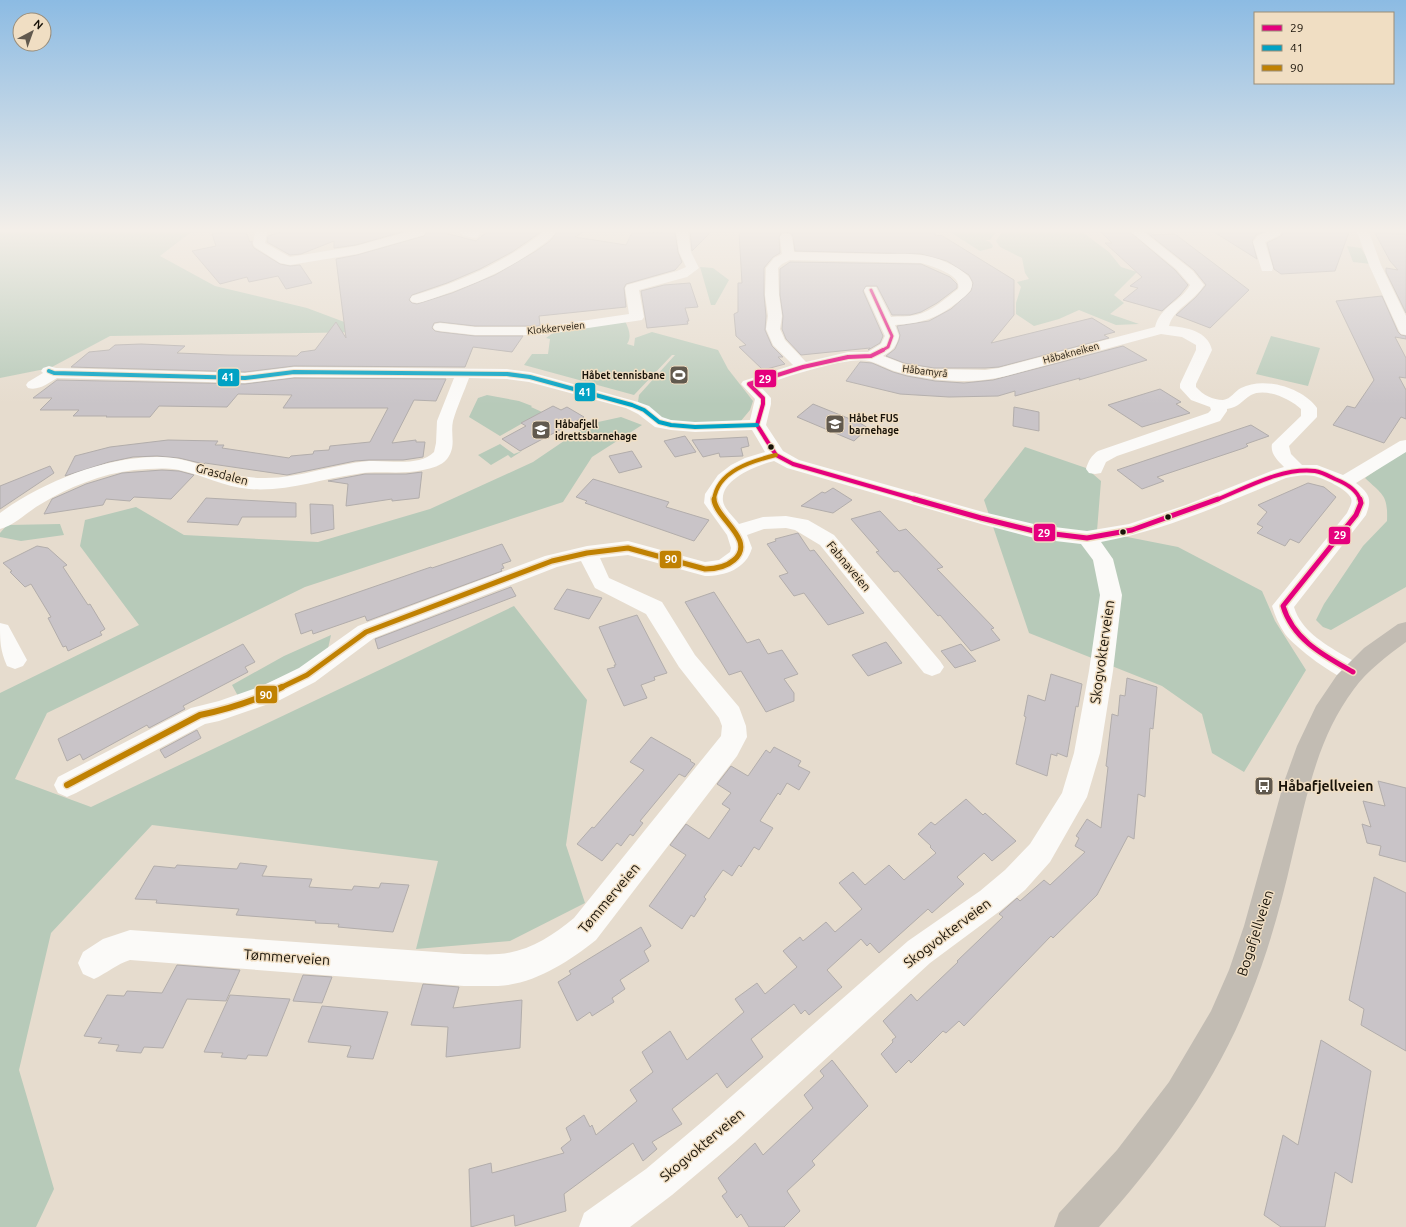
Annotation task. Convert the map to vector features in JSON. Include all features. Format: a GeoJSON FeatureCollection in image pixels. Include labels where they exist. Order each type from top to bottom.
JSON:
{"type":"FeatureCollection","features":[{"type":"Feature","properties":{"kind":"main road","name":"Bogafjellveien"},"geometry":{"type":"LineString","coordinates":[[1073,1227],[1102,1195],[1151,1135],[1188,1086],[1226,1016],[1250,957],[1269,894],[1302,765],[1313,736],[1329,705],[1354,672],[1374,653],[1406,630]]}},
{"type":"Feature","properties":{"kind":"street"},"geometry":{"type":"LineString","coordinates":[[416,299],[448,289]]}},
{"type":"Feature","properties":{"kind":"street","name":"Klokkerveien"},"geometry":{"type":"LineString","coordinates":[[440,327],[475,331],[541,331],[636,317],[632,289]]}},
{"type":"Feature","properties":{"kind":"street"},"geometry":{"type":"LineString","coordinates":[[772,289],[775,316],[773,329],[778,342],[803,367]]}},
{"type":"Feature","properties":{"kind":"street"},"geometry":{"type":"LineString","coordinates":[[885,322],[918,319],[929,315],[939,310],[965,289]]}},
{"type":"Feature","properties":{"kind":"street"},"geometry":{"type":"LineString","coordinates":[[1161,330],[1165,315],[1194,289]]}},
{"type":"Feature","properties":{"kind":"street"},"geometry":{"type":"LineString","coordinates":[[1387,289],[1406,331]]}},
{"type":"Feature","properties":{"kind":"street","name":"Håbamyrå"},"geometry":{"type":"LineString","coordinates":[[757,425],[763,404],[763,398],[749,384],[803,367],[848,357],[871,356],[888,347],[892,336],[871,290]]}},
{"type":"Feature","properties":{"kind":"street","name":"Håbakneiken"},"geometry":{"type":"LineString","coordinates":[[981,376],[1000,373],[1161,330],[1172,330],[1183,333],[1202,341],[1204,350],[1192,375],[1188,388],[1196,397],[1217,403],[1230,403],[1248,391],[1265,389],[1289,394],[1305,403],[1309,408],[1309,417],[1282,444],[1280,448],[1283,456],[1297,470]]}},
{"type":"Feature","properties":{"kind":"street","name":"Håbamyrå"},"geometry":{"type":"LineString","coordinates":[[871,356],[882,362],[908,369],[937,373],[981,376]]}},
{"type":"Feature","properties":{"kind":"street"},"geometry":{"type":"LineString","coordinates":[[34,385],[52,372],[237,378],[294,372],[507,374],[530,377],[632,405],[643,410],[660,423],[693,426],[757,425],[776,455],[793,464],[981,518],[1038,532],[1087,538],[1132,530],[1193,510],[1280,474],[1297,470],[1317,471],[1344,482],[1357,493],[1360,498],[1360,508],[1284,606],[1285,616],[1294,629],[1319,652],[1354,672]]}},
{"type":"Feature","properties":{"kind":"street","name":"Grasdalen"},"geometry":{"type":"LineString","coordinates":[[0,523],[30,501],[48,491],[92,474],[133,464],[154,462],[187,465],[247,483],[269,484],[293,482],[357,468],[420,465],[431,462],[439,456],[444,449],[446,441],[444,427],[445,421],[463,374]]}},
{"type":"Feature","properties":{"kind":"street"},"geometry":{"type":"LineString","coordinates":[[1095,469],[1097,460],[1101,456],[1214,417],[1219,411],[1217,403]]}},
{"type":"Feature","properties":{"kind":"street"},"geometry":{"type":"LineString","coordinates":[[1344,482],[1406,445]]}},
{"type":"Feature","properties":{"kind":"street"},"geometry":{"type":"LineString","coordinates":[[67,785],[200,715],[219,711],[271,693],[301,678],[333,657],[366,632],[552,561],[587,553],[628,548],[705,569],[715,569],[726,565],[736,559],[741,552],[742,544],[735,532],[720,514],[714,501],[716,491],[725,478],[736,469],[751,462],[776,455]]}},
{"type":"Feature","properties":{"kind":"street","name":"Fabnaveien"},"geometry":{"type":"LineString","coordinates":[[735,532],[763,523],[786,522],[801,525],[827,540],[932,667]]}},
{"type":"Feature","properties":{"kind":"street","name":"Skogvokterveien"},"geometry":{"type":"LineString","coordinates":[[598,1227],[659,1182],[722,1129],[919,952],[990,901],[1015,880],[1040,853],[1074,797],[1087,753],[1101,671],[1111,595],[1103,559],[1087,538]]}},
{"type":"Feature","properties":{"kind":"street","name":"Tømmerveien"},"geometry":{"type":"LineString","coordinates":[[94,963],[114,950],[130,945],[464,970],[500,970],[536,961],[564,946],[585,929],[728,748],[734,737],[734,726],[730,714],[687,661],[654,608],[602,583],[587,553]]}},
{"type":"Feature","properties":{"kind":"street"},"geometry":{"type":"LineString","coordinates":[[0,631],[14,660]]}},
{"type":"Feature","properties":{"kind":"green space"},"geometry":{"type":"Polygon","coordinates":[[[0,289],[229,289],[307,308],[371,332],[110,336],[50,368],[0,378],[0,289]]]}},
{"type":"Feature","properties":{"kind":"green space"},"geometry":{"type":"Polygon","coordinates":[[[706,289],[724,289],[715,305],[711,305],[706,289]]]}},
{"type":"Feature","properties":{"kind":"green space"},"geometry":{"type":"Polygon","coordinates":[[[1020,289],[1120,289],[1114,295],[1124,303],[1110,314],[1139,324],[1116,325],[1079,310],[1059,319],[1034,326],[1016,314],[1016,303],[1020,289]]]}},
{"type":"Feature","properties":{"kind":"green space"},"geometry":{"type":"Polygon","coordinates":[[[625,321],[629,333],[629,341],[627,344],[634,346],[635,338],[652,332],[718,350],[728,369],[753,401],[750,410],[740,422],[697,423],[676,422],[649,411],[638,402],[639,395],[675,355],[672,355],[634,395],[524,365],[532,354],[548,354],[550,339],[546,338],[553,333],[625,321]]]}},
{"type":"Feature","properties":{"kind":"green space"},"geometry":{"type":"Polygon","coordinates":[[[1271,336],[1320,348],[1308,386],[1256,374],[1271,336]]]}},
{"type":"Feature","properties":{"kind":"green space"},"geometry":{"type":"Polygon","coordinates":[[[487,395],[519,401],[542,412],[500,436],[469,417],[478,398],[487,395]]]}},
{"type":"Feature","properties":{"kind":"green space"},"geometry":{"type":"Polygon","coordinates":[[[621,417],[642,425],[592,457],[563,502],[305,587],[47,713],[15,779],[91,807],[514,606],[587,700],[566,845],[585,903],[510,941],[416,949],[438,861],[152,825],[51,933],[19,1070],[54,1189],[36,1227],[0,1227],[0,693],[139,625],[80,546],[85,520],[136,507],[184,535],[318,542],[430,509],[533,462],[589,424],[621,417]]]}},
{"type":"Feature","properties":{"kind":"green space"},"geometry":{"type":"Polygon","coordinates":[[[500,444],[514,454],[522,451],[511,458],[508,455],[491,465],[478,455],[500,444]]]}},
{"type":"Feature","properties":{"kind":"green space"},"geometry":{"type":"Polygon","coordinates":[[[1025,447],[1086,468],[1101,481],[1097,531],[1178,547],[1262,591],[1275,621],[1306,670],[1244,772],[1212,753],[1202,714],[1162,686],[1029,633],[984,500],[1025,447]]]}},
{"type":"Feature","properties":{"kind":"green space"},"geometry":{"type":"Polygon","coordinates":[[[1406,449],[1406,587],[1331,630],[1323,627],[1316,620],[1324,604],[1363,546],[1387,521],[1387,506],[1383,496],[1365,478],[1406,449]]]}},
{"type":"Feature","properties":{"kind":"green space"},"geometry":{"type":"Polygon","coordinates":[[[60,524],[64,535],[21,541],[0,537],[0,533],[7,525],[60,524]]]}},
{"type":"Feature","properties":{"kind":"green space"},"geometry":{"type":"Polygon","coordinates":[[[331,635],[327,653],[303,668],[238,696],[232,685],[284,656],[331,635]]]}},
{"type":"Feature","properties":{"kind":"building"},"geometry":{"type":"Polygon","coordinates":[[[340,289],[429,289],[412,295],[409,300],[412,303],[417,304],[461,289],[624,289],[626,307],[539,316],[540,325],[538,326],[475,326],[440,322],[434,323],[432,328],[435,331],[440,332],[475,336],[523,336],[512,352],[473,347],[465,367],[294,366],[245,372],[71,367],[89,352],[109,350],[115,345],[141,344],[185,346],[177,353],[297,356],[301,352],[315,350],[336,322],[346,338],[340,289]]]}},
{"type":"Feature","properties":{"kind":"building"},"geometry":{"type":"Polygon","coordinates":[[[648,289],[692,289],[698,307],[685,308],[689,321],[687,321],[688,324],[647,328],[641,291],[648,289]]]}},
{"type":"Feature","properties":{"kind":"building"},"geometry":{"type":"Polygon","coordinates":[[[738,289],[764,289],[766,316],[765,330],[772,346],[783,357],[778,357],[785,364],[763,370],[739,347],[746,345],[736,336],[734,314],[738,312],[738,289]]]}},
{"type":"Feature","properties":{"kind":"building"},"geometry":{"type":"Polygon","coordinates":[[[780,289],[864,289],[863,291],[883,336],[880,343],[868,350],[870,348],[801,355],[786,339],[782,329],[783,316],[780,289]]]}},
{"type":"Feature","properties":{"kind":"building"},"geometry":{"type":"Polygon","coordinates":[[[879,289],[955,289],[937,303],[921,312],[910,315],[892,315],[879,289]]]}},
{"type":"Feature","properties":{"kind":"building"},"geometry":{"type":"Polygon","coordinates":[[[971,289],[1014,289],[1014,315],[991,343],[1092,318],[1115,332],[1104,335],[1109,338],[999,367],[934,368],[904,363],[886,356],[895,349],[899,340],[900,335],[897,326],[929,321],[951,309],[971,289]]]}},
{"type":"Feature","properties":{"kind":"building"},"geometry":{"type":"Polygon","coordinates":[[[1136,289],[1185,289],[1162,311],[1123,300],[1136,289]]]}},
{"type":"Feature","properties":{"kind":"building"},"geometry":{"type":"Polygon","coordinates":[[[1202,289],[1249,290],[1210,328],[1176,315],[1202,289]]]}},
{"type":"Feature","properties":{"kind":"building"},"geometry":{"type":"Polygon","coordinates":[[[1394,289],[1406,289],[1406,313],[1394,289]]]}},
{"type":"Feature","properties":{"kind":"building"},"geometry":{"type":"Polygon","coordinates":[[[1382,296],[1398,332],[1401,335],[1406,336],[1406,339],[1395,337],[1406,358],[1406,378],[1399,377],[1406,390],[1406,419],[1401,417],[1384,443],[1333,425],[1347,406],[1355,408],[1374,380],[1336,301],[1382,296]]]}},
{"type":"Feature","properties":{"kind":"building"},"geometry":{"type":"Polygon","coordinates":[[[1123,346],[1147,360],[1079,380],[1080,378],[1015,396],[1015,391],[998,396],[949,397],[900,394],[846,381],[860,362],[872,363],[907,376],[935,381],[964,383],[993,380],[1123,346]]]}},
{"type":"Feature","properties":{"kind":"building"},"geometry":{"type":"Polygon","coordinates":[[[294,378],[446,379],[436,401],[414,400],[392,443],[416,440],[416,442],[425,442],[423,457],[403,460],[355,461],[287,475],[204,464],[179,458],[157,456],[133,457],[109,462],[65,476],[75,456],[110,447],[168,440],[218,441],[215,445],[224,445],[222,448],[289,458],[291,456],[313,454],[314,451],[329,450],[330,446],[370,442],[388,408],[283,408],[292,395],[238,394],[227,407],[159,406],[150,417],[106,417],[107,416],[73,416],[79,410],[40,410],[52,398],[33,398],[57,380],[245,384],[294,378]]]}},
{"type":"Feature","properties":{"kind":"building"},"geometry":{"type":"Polygon","coordinates":[[[1160,389],[1181,402],[1176,404],[1190,413],[1142,427],[1108,405],[1160,389]]]}},
{"type":"Feature","properties":{"kind":"building"},"geometry":{"type":"Polygon","coordinates":[[[813,404],[860,423],[868,428],[854,441],[797,417],[813,404]]]}},
{"type":"Feature","properties":{"kind":"building"},"geometry":{"type":"Polygon","coordinates":[[[553,406],[561,410],[567,407],[584,417],[520,451],[502,439],[526,426],[521,423],[553,406]]]}},
{"type":"Feature","properties":{"kind":"building"},"geometry":{"type":"Polygon","coordinates":[[[1014,407],[1039,412],[1039,431],[1013,426],[1014,407]]]}},
{"type":"Feature","properties":{"kind":"building"},"geometry":{"type":"Polygon","coordinates":[[[1251,425],[1269,436],[1246,444],[1248,446],[1244,448],[1157,477],[1164,481],[1142,489],[1117,470],[1251,425]]]}},
{"type":"Feature","properties":{"kind":"building"},"geometry":{"type":"Polygon","coordinates":[[[685,436],[696,452],[675,457],[664,441],[685,436]]]}},
{"type":"Feature","properties":{"kind":"building"},"geometry":{"type":"Polygon","coordinates":[[[747,437],[749,446],[741,448],[743,456],[720,457],[719,453],[703,457],[692,440],[747,437]]]}},
{"type":"Feature","properties":{"kind":"building"},"geometry":{"type":"Polygon","coordinates":[[[632,451],[642,467],[619,473],[609,456],[632,451]]]}},
{"type":"Feature","properties":{"kind":"building"},"geometry":{"type":"Polygon","coordinates":[[[50,466],[54,473],[0,509],[0,486],[50,466]]]}},
{"type":"Feature","properties":{"kind":"building"},"geometry":{"type":"Polygon","coordinates":[[[162,470],[179,471],[194,475],[171,499],[134,497],[130,501],[106,499],[103,505],[44,514],[52,499],[86,484],[122,473],[162,470]]]}},
{"type":"Feature","properties":{"kind":"building"},"geometry":{"type":"Polygon","coordinates":[[[422,472],[419,498],[392,501],[392,499],[346,506],[348,484],[328,481],[365,474],[406,474],[422,472]]]}},
{"type":"Feature","properties":{"kind":"building"},"geometry":{"type":"Polygon","coordinates":[[[593,479],[669,502],[666,507],[709,520],[694,541],[585,503],[587,501],[576,497],[593,479]]]}},
{"type":"Feature","properties":{"kind":"building"},"geometry":{"type":"Polygon","coordinates":[[[1308,483],[1324,487],[1336,497],[1299,543],[1290,539],[1285,546],[1257,533],[1263,527],[1257,524],[1267,512],[1258,505],[1308,483]]]}},
{"type":"Feature","properties":{"kind":"building"},"geometry":{"type":"Polygon","coordinates":[[[833,488],[852,500],[833,513],[801,506],[822,492],[825,493],[833,488]]]}},
{"type":"Feature","properties":{"kind":"building"},"geometry":{"type":"Polygon","coordinates":[[[206,498],[296,503],[296,517],[242,517],[238,525],[187,522],[206,498]]]}},
{"type":"Feature","properties":{"kind":"building"},"geometry":{"type":"Polygon","coordinates":[[[310,504],[333,505],[334,529],[311,534],[310,504]]]}},
{"type":"Feature","properties":{"kind":"building"},"geometry":{"type":"Polygon","coordinates":[[[880,511],[899,531],[906,529],[943,567],[937,569],[994,628],[991,629],[1000,640],[971,651],[940,615],[938,616],[898,571],[894,572],[876,552],[879,551],[851,519],[880,511]]]}},
{"type":"Feature","properties":{"kind":"building"},"geometry":{"type":"Polygon","coordinates":[[[798,533],[810,551],[814,550],[864,613],[828,625],[804,593],[794,596],[779,576],[788,573],[767,544],[776,541],[775,539],[798,533]]]}},
{"type":"Feature","properties":{"kind":"building"},"geometry":{"type":"Polygon","coordinates":[[[502,544],[511,561],[502,564],[504,568],[501,569],[502,571],[367,621],[365,616],[313,634],[312,630],[301,634],[295,614],[502,544]]]}},
{"type":"Feature","properties":{"kind":"building"},"geometry":{"type":"Polygon","coordinates":[[[37,546],[48,548],[67,565],[63,567],[88,605],[90,604],[105,629],[100,632],[102,635],[68,651],[66,646],[63,647],[48,618],[51,617],[31,584],[25,587],[10,572],[12,571],[3,563],[37,546]]]}},
{"type":"Feature","properties":{"kind":"building"},"geometry":{"type":"Polygon","coordinates":[[[511,587],[516,596],[378,649],[375,639],[511,587]]]}},
{"type":"Feature","properties":{"kind":"building"},"geometry":{"type":"Polygon","coordinates":[[[567,589],[602,598],[589,619],[554,609],[567,589]]]}},
{"type":"Feature","properties":{"kind":"building"},"geometry":{"type":"Polygon","coordinates":[[[714,592],[747,643],[759,639],[768,654],[782,650],[798,674],[784,679],[794,693],[794,701],[766,712],[741,671],[729,675],[685,602],[714,592]]]}},
{"type":"Feature","properties":{"kind":"building"},"geometry":{"type":"Polygon","coordinates":[[[637,615],[667,673],[654,677],[655,680],[641,685],[647,698],[624,706],[607,669],[615,667],[614,665],[616,665],[599,627],[637,615]]]}},
{"type":"Feature","properties":{"kind":"building"},"geometry":{"type":"Polygon","coordinates":[[[886,642],[902,663],[868,676],[852,655],[886,642]]]}},
{"type":"Feature","properties":{"kind":"building"},"geometry":{"type":"Polygon","coordinates":[[[243,644],[255,662],[245,667],[248,672],[183,706],[185,709],[149,728],[147,725],[83,760],[80,754],[67,761],[58,739],[243,644]]]}},
{"type":"Feature","properties":{"kind":"building"},"geometry":{"type":"Polygon","coordinates":[[[961,644],[976,661],[955,668],[941,651],[961,644]]]}},
{"type":"Feature","properties":{"kind":"building"},"geometry":{"type":"Polygon","coordinates":[[[1051,674],[1082,684],[1078,707],[1076,706],[1067,757],[1057,753],[1057,756],[1051,754],[1047,776],[1016,764],[1026,717],[1024,716],[1028,695],[1045,701],[1051,674]]]}},
{"type":"Feature","properties":{"kind":"building"},"geometry":{"type":"Polygon","coordinates":[[[1127,678],[1157,687],[1153,729],[1150,728],[1145,797],[1138,794],[1134,839],[1128,836],[1097,895],[1053,938],[1051,936],[964,1026],[959,1021],[946,1033],[943,1031],[911,1063],[909,1060],[896,1073],[881,1054],[896,1037],[883,1021],[911,994],[917,1001],[1003,917],[999,914],[1017,898],[1020,901],[1044,880],[1050,885],[1085,852],[1075,846],[1079,838],[1076,836],[1087,819],[1101,828],[1112,714],[1118,716],[1120,695],[1125,696],[1127,678]]]}},
{"type":"Feature","properties":{"kind":"building"},"geometry":{"type":"Polygon","coordinates":[[[197,730],[201,738],[165,758],[160,750],[197,730]]]}},
{"type":"Feature","properties":{"kind":"building"},"geometry":{"type":"Polygon","coordinates":[[[651,737],[691,760],[690,761],[695,764],[685,777],[679,774],[640,821],[643,823],[633,836],[630,834],[621,846],[617,843],[602,861],[577,844],[592,827],[594,828],[644,770],[630,762],[651,737]]]}},
{"type":"Feature","properties":{"kind":"building"},"geometry":{"type":"Polygon","coordinates":[[[774,747],[801,761],[798,766],[810,772],[799,790],[787,783],[780,795],[778,793],[760,821],[773,828],[759,850],[754,847],[741,867],[739,865],[732,876],[723,870],[704,897],[706,899],[694,917],[691,915],[682,929],[649,906],[686,855],[670,845],[686,824],[709,839],[730,809],[722,804],[731,793],[717,784],[731,766],[748,776],[766,750],[770,753],[774,747]]]}},
{"type":"Feature","properties":{"kind":"building"},"geometry":{"type":"Polygon","coordinates":[[[1378,781],[1406,788],[1406,862],[1379,855],[1381,846],[1367,843],[1362,824],[1371,827],[1363,801],[1385,806],[1378,781]]]}},
{"type":"Feature","properties":{"kind":"building"},"geometry":{"type":"Polygon","coordinates":[[[966,799],[983,815],[985,813],[1016,841],[992,861],[984,853],[957,877],[964,884],[932,913],[928,909],[879,953],[870,943],[867,946],[861,939],[827,970],[842,987],[809,1015],[805,1010],[801,1014],[794,1004],[751,1039],[763,1057],[727,1088],[717,1073],[672,1109],[682,1124],[652,1142],[657,1149],[643,1161],[633,1143],[564,1194],[566,1211],[515,1226],[514,1215],[471,1227],[469,1169],[491,1163],[492,1173],[564,1153],[561,1148],[571,1140],[566,1128],[584,1115],[590,1127],[592,1125],[596,1135],[637,1101],[630,1090],[653,1072],[642,1052],[670,1031],[687,1060],[744,1012],[735,999],[757,983],[765,994],[797,967],[783,951],[800,937],[803,941],[826,922],[835,932],[862,909],[839,883],[853,872],[865,885],[889,865],[904,880],[936,853],[918,834],[931,822],[935,825],[966,799]]]}},
{"type":"Feature","properties":{"kind":"building"},"geometry":{"type":"Polygon","coordinates":[[[240,863],[267,866],[262,876],[312,879],[309,887],[352,890],[354,886],[379,888],[381,883],[409,885],[393,932],[338,927],[339,924],[315,923],[316,921],[236,915],[239,909],[156,903],[157,900],[135,899],[154,866],[175,868],[177,865],[237,869],[240,863]]]}},
{"type":"Feature","properties":{"kind":"building"},"geometry":{"type":"Polygon","coordinates":[[[1374,877],[1406,893],[1406,1051],[1361,1025],[1364,1009],[1349,1000],[1374,877]]]}},
{"type":"Feature","properties":{"kind":"building"},"geometry":{"type":"Polygon","coordinates":[[[641,927],[651,946],[644,951],[649,961],[620,980],[625,989],[612,998],[614,1002],[592,1016],[590,1012],[577,1021],[558,982],[571,974],[569,971],[641,927]]]}},
{"type":"Feature","properties":{"kind":"building"},"geometry":{"type":"Polygon","coordinates":[[[177,965],[240,970],[226,1001],[187,999],[163,1048],[144,1047],[141,1053],[116,1051],[119,1045],[98,1043],[102,1038],[84,1036],[107,995],[124,996],[127,991],[162,993],[177,965]]]}},
{"type":"Feature","properties":{"kind":"building"},"geometry":{"type":"Polygon","coordinates":[[[303,975],[332,977],[322,1003],[293,1001],[303,975]]]}},
{"type":"Feature","properties":{"kind":"building"},"geometry":{"type":"Polygon","coordinates":[[[423,984],[459,987],[453,1008],[522,1000],[520,1048],[446,1057],[448,1027],[411,1025],[423,984]]]}},
{"type":"Feature","properties":{"kind":"building"},"geometry":{"type":"Polygon","coordinates":[[[230,995],[290,999],[267,1056],[248,1055],[246,1059],[221,1057],[223,1053],[204,1052],[230,995]]]}},
{"type":"Feature","properties":{"kind":"building"},"geometry":{"type":"Polygon","coordinates":[[[322,1006],[388,1012],[373,1059],[347,1057],[351,1046],[308,1042],[322,1006]]]}},
{"type":"Feature","properties":{"kind":"building"},"geometry":{"type":"Polygon","coordinates":[[[1321,1040],[1371,1071],[1352,1183],[1335,1172],[1325,1227],[1281,1227],[1264,1215],[1283,1135],[1298,1145],[1321,1040]]]}},
{"type":"Feature","properties":{"kind":"building"},"geometry":{"type":"Polygon","coordinates":[[[832,1060],[868,1106],[812,1161],[815,1165],[787,1191],[800,1211],[784,1227],[749,1227],[741,1214],[737,1218],[722,1196],[727,1192],[718,1178],[755,1143],[763,1155],[813,1108],[804,1095],[824,1076],[820,1071],[832,1060]]]}},
{"type":"Feature","properties":{"kind":"transit line","name":"29"},"geometry":{"type":"LineString","coordinates":[[871,290],[892,336],[888,347],[871,356],[848,357],[803,367],[749,384],[763,398],[763,404],[757,425],[776,455],[793,464],[981,518],[1038,532],[1087,538],[1132,530],[1193,509],[1280,474],[1297,470],[1317,471],[1344,482],[1357,493],[1361,503],[1356,515],[1283,606],[1286,617],[1301,637],[1321,653],[1353,672]]}},
{"type":"Feature","properties":{"kind":"transit line","name":"41"},"geometry":{"type":"LineString","coordinates":[[49,371],[54,373],[245,378],[294,372],[507,374],[530,377],[632,405],[644,410],[661,423],[682,427],[757,425]]}},
{"type":"Feature","properties":{"kind":"transit line","name":"90"},"geometry":{"type":"LineString","coordinates":[[67,785],[200,715],[219,711],[271,693],[307,675],[366,632],[552,561],[587,553],[628,548],[705,569],[726,565],[740,555],[740,540],[714,503],[716,492],[725,479],[737,469],[759,459],[776,455]]}},
{"type":"Feature","properties":{"kind":"place","name":"Håbet tennisbane"},"geometry":{"type":"Point","coordinates":[679,375]}},
{"type":"Feature","properties":{"kind":"place","name":"Håbet FUS barnehage"},"geometry":{"type":"Point","coordinates":[835,424]}},
{"type":"Feature","properties":{"kind":"place","name":"Håbafjell idrettsbarnehage"},"geometry":{"type":"Point","coordinates":[541,430]}},
{"type":"Feature","properties":{"kind":"place","name":"Håbafjellveien"},"geometry":{"type":"Point","coordinates":[1264,786]}}]}
